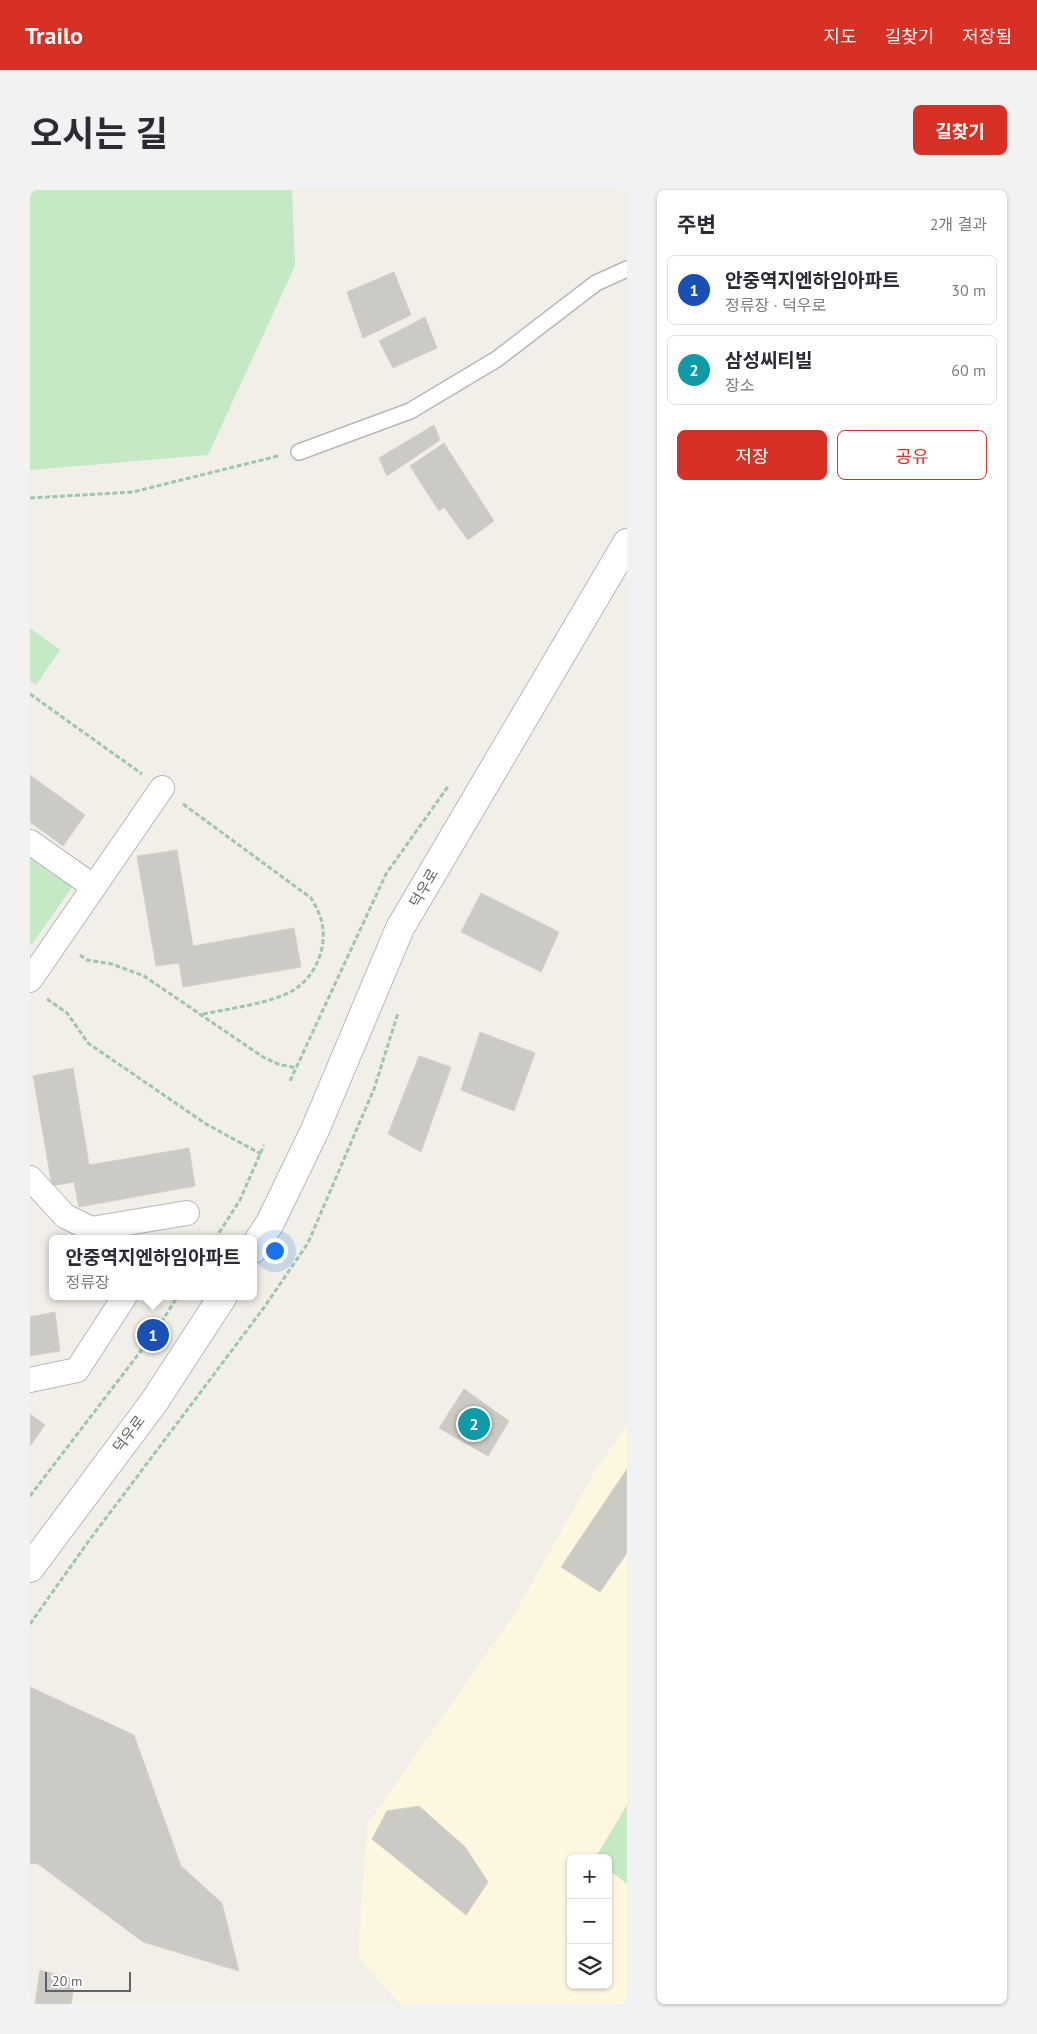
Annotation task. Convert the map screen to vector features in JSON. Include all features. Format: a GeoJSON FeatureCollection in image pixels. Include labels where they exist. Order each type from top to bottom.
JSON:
{"type":"FeatureCollection","features":[{"type":"Feature","properties":{"kind":"street","name":"덕우로"},"geometry":{"type":"LineString","coordinates":[[257,1243],[270,1223],[315,1130],[400,928],[627,543]]}},
{"type":"Feature","properties":{"kind":"street"},"geometry":{"type":"LineString","coordinates":[[30,980],[162,788]]}},
{"type":"Feature","properties":{"kind":"street"},"geometry":{"type":"LineString","coordinates":[[30,842],[94,887]]}},
{"type":"Feature","properties":{"kind":"street"},"geometry":{"type":"LineString","coordinates":[[30,1178],[65,1216],[91,1229],[136,1230],[187,1213]]}},
{"type":"Feature","properties":{"kind":"street"},"geometry":{"type":"LineString","coordinates":[[30,1380],[77,1370],[122,1300]]}},
{"type":"Feature","properties":{"kind":"street","name":"덕우로"},"geometry":{"type":"LineString","coordinates":[[30,1568],[154,1402],[219,1300]]}},
{"type":"Feature","properties":{"kind":"lane"},"geometry":{"type":"LineString","coordinates":[[298,452],[410,411],[497,359],[596,283],[627,269]]}},
{"type":"Feature","properties":{"kind":"path"},"geometry":{"type":"LineString","coordinates":[[30,498],[133,492],[298,452]]}},
{"type":"Feature","properties":{"kind":"path"},"geometry":{"type":"LineString","coordinates":[[30,694],[311,898],[321,918],[324,937],[321,955],[313,970],[298,988],[276,998],[199,1015]]}},
{"type":"Feature","properties":{"kind":"path"},"geometry":{"type":"LineString","coordinates":[[58,939],[88,960],[112,964],[144,976],[263,1057],[278,1064],[296,1068]]}},
{"type":"Feature","properties":{"kind":"path"},"geometry":{"type":"LineString","coordinates":[[45,998],[67,1013],[88,1043],[206,1124],[261,1154]]}},
{"type":"Feature","properties":{"kind":"path"},"geometry":{"type":"LineString","coordinates":[[218,1235],[240,1200],[264,1145]]}},
{"type":"Feature","properties":{"kind":"path"},"geometry":{"type":"LineString","coordinates":[[30,1496],[153,1335],[175,1300]]}},
{"type":"Feature","properties":{"kind":"shaded area"},"geometry":{"type":"Polygon","coordinates":[[[627,1424],[627,2004],[400,2004],[358,1957],[367,1825],[515,1613],[594,1473],[627,1424]]]}},
{"type":"Feature","properties":{"kind":"green space"},"geometry":{"type":"Polygon","coordinates":[[[30,190],[292,190],[295,266],[208,455],[30,470],[30,190]]]}},
{"type":"Feature","properties":{"kind":"green space"},"geometry":{"type":"Polygon","coordinates":[[[30,628],[60,650],[36,685],[30,681],[30,628]]]}},
{"type":"Feature","properties":{"kind":"green space"},"geometry":{"type":"Polygon","coordinates":[[[30,857],[73,886],[32,944],[30,943],[30,857]]]}},
{"type":"Feature","properties":{"kind":"green space"},"geometry":{"type":"Polygon","coordinates":[[[627,1805],[627,1884],[612,1872],[612,1854],[597,1854],[627,1805]]]}},
{"type":"Feature","properties":{"kind":"building"},"geometry":{"type":"Polygon","coordinates":[[[394,272],[411,315],[363,338],[347,292],[394,272]]]}},
{"type":"Feature","properties":{"kind":"building"},"geometry":{"type":"Polygon","coordinates":[[[425,317],[437,348],[393,368],[379,341],[425,317]]]}},
{"type":"Feature","properties":{"kind":"building"},"geometry":{"type":"Polygon","coordinates":[[[434,425],[440,440],[387,476],[379,458],[434,425]]]}},
{"type":"Feature","properties":{"kind":"building"},"geometry":{"type":"Polygon","coordinates":[[[444,443],[494,521],[468,540],[444,507],[439,511],[410,466],[444,443]]]}},
{"type":"Feature","properties":{"kind":"building"},"geometry":{"type":"Polygon","coordinates":[[[30,775],[85,815],[63,846],[30,822],[30,775]]]}},
{"type":"Feature","properties":{"kind":"building"},"geometry":{"type":"Polygon","coordinates":[[[177,850],[193,946],[294,928],[301,967],[183,987],[179,963],[156,966],[137,856],[177,850]]]}},
{"type":"Feature","properties":{"kind":"building"},"geometry":{"type":"Polygon","coordinates":[[[481,893],[559,932],[541,972],[461,932],[481,893]]]}},
{"type":"Feature","properties":{"kind":"building"},"geometry":{"type":"Polygon","coordinates":[[[480,1032],[535,1053],[514,1111],[461,1090],[480,1032]]]}},
{"type":"Feature","properties":{"kind":"building"},"geometry":{"type":"Polygon","coordinates":[[[419,1056],[451,1067],[421,1152],[388,1134],[419,1056]]]}},
{"type":"Feature","properties":{"kind":"building"},"geometry":{"type":"Polygon","coordinates":[[[73,1068],[89,1165],[189,1148],[195,1186],[79,1207],[74,1182],[52,1186],[33,1076],[73,1068]]]}},
{"type":"Feature","properties":{"kind":"building"},"geometry":{"type":"Polygon","coordinates":[[[55,1312],[60,1351],[30,1356],[30,1317],[55,1312]]]}},
{"type":"Feature","properties":{"kind":"building"},"geometry":{"type":"Polygon","coordinates":[[[464,1389],[509,1421],[488,1456],[439,1428],[464,1389]]]}},
{"type":"Feature","properties":{"kind":"building"},"geometry":{"type":"Polygon","coordinates":[[[30,1414],[45,1425],[30,1446],[30,1414]]]}},
{"type":"Feature","properties":{"kind":"building"},"geometry":{"type":"Polygon","coordinates":[[[627,1469],[627,1553],[600,1592],[561,1567],[627,1469]]]}},
{"type":"Feature","properties":{"kind":"building"},"geometry":{"type":"Polygon","coordinates":[[[30,1687],[134,1735],[181,1866],[222,1903],[239,1971],[143,1942],[38,1864],[30,1863],[30,1687]]]}},
{"type":"Feature","properties":{"kind":"building"},"geometry":{"type":"Polygon","coordinates":[[[419,1806],[465,1847],[488,1882],[466,1915],[372,1839],[387,1811],[419,1806]]]}},
{"type":"Feature","properties":{"kind":"building"},"geometry":{"type":"Polygon","coordinates":[[[40,1970],[75,1979],[71,2004],[35,2004],[40,1970]]]}},
{"type":"Feature","properties":{"kind":"place","name":"안중역지엔하임아파트"},"geometry":{"type":"Point","coordinates":[153,1335]}},
{"type":"Feature","properties":{"kind":"place","name":"삼성씨티빌"},"geometry":{"type":"Point","coordinates":[474,1424]}}]}
